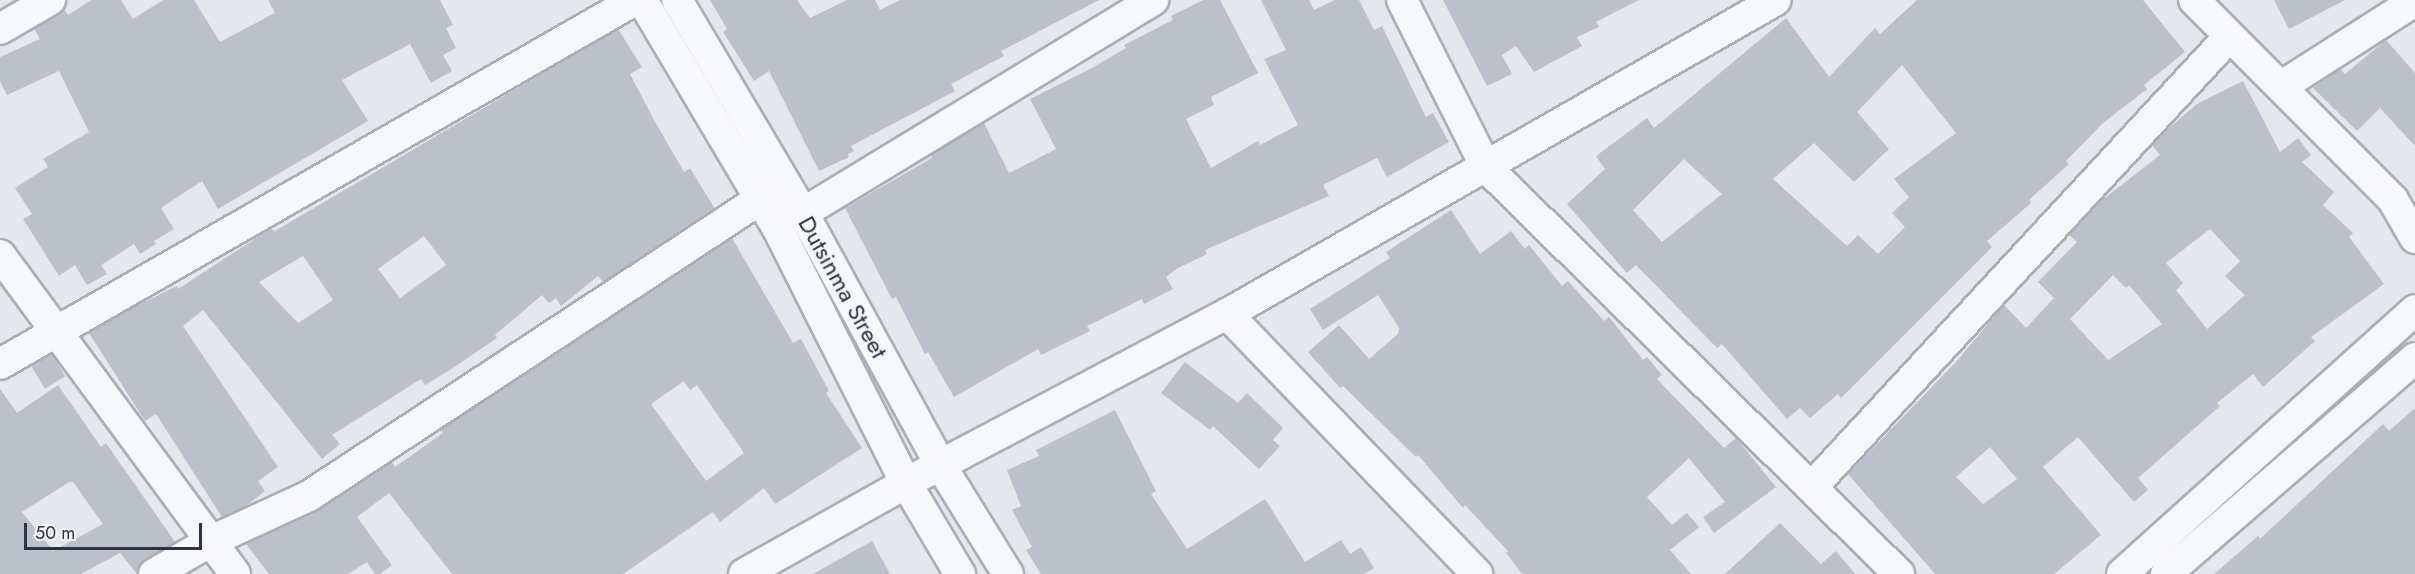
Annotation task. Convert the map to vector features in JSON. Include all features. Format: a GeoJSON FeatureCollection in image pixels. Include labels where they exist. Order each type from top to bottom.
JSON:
{"type":"FeatureCollection","features":[{"type":"Feature","properties":{"kind":"street"},"geometry":{"type":"LineString","coordinates":[[0,29],[50,0]]}},
{"type":"Feature","properties":{"kind":"street"},"geometry":{"type":"LineString","coordinates":[[0,364],[634,0]]}},
{"type":"Feature","properties":{"kind":"street","name":"Dutsinma Street"},"geometry":{"type":"LineString","coordinates":[[642,0],[777,227],[906,483],[960,574]]}},
{"type":"Feature","properties":{"kind":"street","name":"Dutsinma Street"},"geometry":{"type":"LineString","coordinates":[[676,0],[804,213],[941,466],[1008,574]]}},
{"type":"Feature","properties":{"kind":"street"},"geometry":{"type":"LineString","coordinates":[[804,213],[1152,0]]}},
{"type":"Feature","properties":{"kind":"street"},"geometry":{"type":"LineString","coordinates":[[1401,0],[1486,167],[1899,574]]}},
{"type":"Feature","properties":{"kind":"street"},"geometry":{"type":"LineString","coordinates":[[744,574],[906,483],[1227,314],[1776,0]]}},
{"type":"Feature","properties":{"kind":"street"},"geometry":{"type":"LineString","coordinates":[[2194,0],[2228,38],[2282,86],[2404,206],[2415,238]]}},
{"type":"Feature","properties":{"kind":"street"},"geometry":{"type":"LineString","coordinates":[[2282,86],[2415,1]]}},
{"type":"Feature","properties":{"kind":"street"},"geometry":{"type":"LineString","coordinates":[[1812,486],[2228,38]]}},
{"type":"Feature","properties":{"kind":"street"},"geometry":{"type":"LineString","coordinates":[[154,574],[211,541],[309,496],[759,200]]}},
{"type":"Feature","properties":{"kind":"street"},"geometry":{"type":"LineString","coordinates":[[0,255],[55,333],[235,574]]}},
{"type":"Feature","properties":{"kind":"street"},"geometry":{"type":"LineString","coordinates":[[2122,574],[2415,310]]}},
{"type":"Feature","properties":{"kind":"street"},"geometry":{"type":"LineString","coordinates":[[1227,314],[1477,574]]}},
{"type":"Feature","properties":{"kind":"street"},"geometry":{"type":"LineString","coordinates":[[2166,574],[2415,358]]}},
{"type":"Feature","properties":{"kind":"building"},"geometry":{"type":"Polygon","coordinates":[[[91,0],[121,0],[133,19],[163,0],[194,0],[220,42],[275,13],[268,0],[440,0],[453,25],[446,28],[456,48],[443,55],[452,71],[431,83],[410,44],[342,80],[368,121],[218,209],[202,181],[161,208],[174,229],[154,241],[156,244],[140,254],[134,244],[101,265],[107,274],[87,285],[75,265],[59,276],[23,219],[32,214],[15,188],[48,167],[43,159],[89,132],[59,71],[7,95],[0,81],[0,57],[40,39],[34,29],[64,10],[68,15],[91,0]]]}},
{"type":"Feature","properties":{"kind":"building"},"geometry":{"type":"Polygon","coordinates":[[[710,0],[797,0],[810,18],[847,0],[875,0],[880,10],[900,0],[1099,0],[1001,51],[1004,56],[951,84],[955,91],[851,146],[854,151],[848,154],[849,157],[819,171],[769,71],[754,81],[723,32],[727,29],[710,0]]]}},
{"type":"Feature","properties":{"kind":"building"},"geometry":{"type":"Polygon","coordinates":[[[1203,0],[1220,0],[1258,73],[1211,97],[1214,105],[1186,119],[1211,168],[1258,141],[1260,145],[1298,125],[1264,59],[1286,50],[1261,0],[1309,0],[1314,10],[1335,0],[1359,0],[1374,30],[1382,26],[1426,117],[1433,113],[1449,142],[1387,177],[1377,158],[1323,185],[1329,196],[1205,250],[1207,254],[1178,268],[1166,277],[1173,289],[1144,304],[1142,299],[1087,326],[1090,331],[1041,355],[1038,349],[954,397],[928,352],[925,354],[896,297],[892,299],[845,208],[932,158],[931,155],[984,123],[1009,173],[1056,149],[1030,99],[1090,69],[1126,48],[1124,45],[1173,20],[1171,16],[1203,0]]]}},
{"type":"Feature","properties":{"kind":"building"},"geometry":{"type":"Polygon","coordinates":[[[1443,0],[1639,0],[1596,22],[1599,27],[1577,37],[1582,46],[1534,72],[1516,46],[1502,55],[1512,74],[1487,86],[1443,0]]]}},
{"type":"Feature","properties":{"kind":"building"},"geometry":{"type":"Polygon","coordinates":[[[1917,0],[2143,0],[2185,52],[2144,85],[2147,89],[2103,123],[2066,161],[2069,164],[2029,200],[2031,203],[1987,241],[1992,247],[1841,398],[1838,394],[1810,418],[1800,408],[1787,419],[1722,344],[1717,348],[1636,265],[1627,273],[1567,204],[1605,169],[1596,156],[1647,118],[1654,128],[1786,18],[1829,77],[1875,28],[1880,34],[1917,0]],[[1902,65],[1857,112],[1889,149],[1854,182],[1814,143],[1773,179],[1847,246],[1858,235],[1878,254],[1905,227],[1892,213],[1909,197],[1894,179],[1956,133],[1902,65]],[[1684,159],[1633,210],[1662,242],[1722,194],[1684,159]]]}},
{"type":"Feature","properties":{"kind":"building"},"geometry":{"type":"Polygon","coordinates":[[[2274,0],[2345,0],[2289,29],[2274,0]]]}},
{"type":"Feature","properties":{"kind":"building"},"geometry":{"type":"Polygon","coordinates":[[[618,29],[642,67],[630,74],[654,120],[684,172],[690,168],[715,209],[603,282],[598,276],[561,306],[556,298],[549,303],[542,295],[495,335],[497,338],[450,370],[425,385],[421,379],[332,435],[340,444],[322,459],[203,310],[183,326],[278,467],[258,481],[265,491],[246,506],[222,517],[156,414],[145,421],[89,333],[134,307],[177,286],[178,289],[270,229],[275,231],[618,29]],[[424,236],[378,269],[400,298],[446,265],[424,236]],[[303,256],[259,282],[298,323],[333,300],[303,256]]]}},
{"type":"Feature","properties":{"kind":"building"},"geometry":{"type":"Polygon","coordinates":[[[2386,40],[2415,73],[2415,146],[2380,108],[2357,131],[2313,88],[2340,69],[2345,74],[2386,40]]]}},
{"type":"Feature","properties":{"kind":"building"},"geometry":{"type":"Polygon","coordinates":[[[2243,81],[2280,152],[2298,138],[2311,155],[2302,162],[2334,192],[2323,205],[2353,233],[2349,237],[2384,284],[2311,337],[2315,341],[2263,387],[2253,374],[2217,403],[2220,406],[2138,478],[2148,490],[2134,502],[2078,437],[2043,467],[2101,535],[2054,574],[1935,574],[1848,474],[1956,362],[2004,305],[2026,328],[2054,298],[2038,282],[2077,242],[2069,235],[2101,201],[2160,155],[2152,145],[2197,104],[2243,81]],[[2210,229],[2166,263],[2183,283],[2176,290],[2207,329],[2245,295],[2225,276],[2240,261],[2210,229]],[[2113,275],[2070,319],[2108,360],[2162,324],[2129,285],[2126,288],[2113,275]],[[1990,447],[1956,477],[1983,504],[2017,479],[1990,447]]]}},
{"type":"Feature","properties":{"kind":"building"},"geometry":{"type":"Polygon","coordinates":[[[1451,210],[1480,254],[1511,231],[1525,249],[1529,245],[1562,286],[1568,281],[1604,321],[1609,317],[1643,360],[1647,357],[1662,375],[1657,379],[1724,448],[1736,438],[1776,487],[1714,533],[1703,517],[1725,502],[1689,458],[1647,497],[1672,525],[1687,513],[1699,527],[1670,550],[1691,574],[1522,574],[1506,553],[1508,551],[1465,505],[1463,508],[1418,455],[1416,457],[1343,386],[1340,388],[1308,352],[1339,325],[1369,359],[1398,334],[1399,328],[1378,295],[1323,330],[1310,309],[1390,258],[1386,252],[1451,210]]]}},
{"type":"Feature","properties":{"kind":"building"},"geometry":{"type":"Polygon","coordinates":[[[732,238],[793,343],[801,339],[829,391],[826,393],[862,448],[775,504],[764,488],[720,522],[713,512],[623,574],[452,574],[389,493],[357,517],[392,565],[380,574],[375,574],[367,562],[348,574],[269,574],[246,544],[316,512],[392,462],[395,467],[443,433],[441,430],[732,238]],[[684,381],[651,404],[706,481],[744,453],[697,385],[690,390],[684,381]]]}},
{"type":"Feature","properties":{"kind":"building"},"geometry":{"type":"Polygon","coordinates":[[[52,354],[65,376],[45,389],[31,366],[52,354]]]}},
{"type":"Feature","properties":{"kind":"building"},"geometry":{"type":"Polygon","coordinates":[[[1185,362],[1238,403],[1247,393],[1283,428],[1273,440],[1280,446],[1259,469],[1213,426],[1210,430],[1161,393],[1185,362]]]}},
{"type":"Feature","properties":{"kind":"building"},"geometry":{"type":"Polygon","coordinates":[[[58,385],[101,447],[106,443],[175,542],[145,559],[137,574],[120,553],[81,574],[0,574],[0,389],[17,413],[58,385]],[[69,482],[22,512],[53,551],[103,524],[73,482],[69,482]]]}},
{"type":"Feature","properties":{"kind":"building"},"geometry":{"type":"Polygon","coordinates":[[[2415,408],[2415,574],[2214,574],[2258,536],[2260,539],[2383,424],[2389,431],[2415,408]]]}},
{"type":"Feature","properties":{"kind":"building"},"geometry":{"type":"Polygon","coordinates":[[[1115,410],[1156,491],[1151,494],[1187,549],[1265,499],[1305,562],[1341,540],[1350,554],[1361,547],[1374,568],[1364,574],[1041,574],[1026,550],[1032,547],[1012,510],[1021,506],[1007,470],[1039,456],[1036,450],[1115,410]]]}},
{"type":"Feature","properties":{"kind":"building"},"geometry":{"type":"Polygon","coordinates":[[[1780,523],[1821,564],[1836,551],[1855,574],[1725,574],[1780,523]]]}},
{"type":"Feature","properties":{"kind":"building"},"geometry":{"type":"Polygon","coordinates":[[[872,541],[890,574],[813,574],[872,541]]]}}]}
